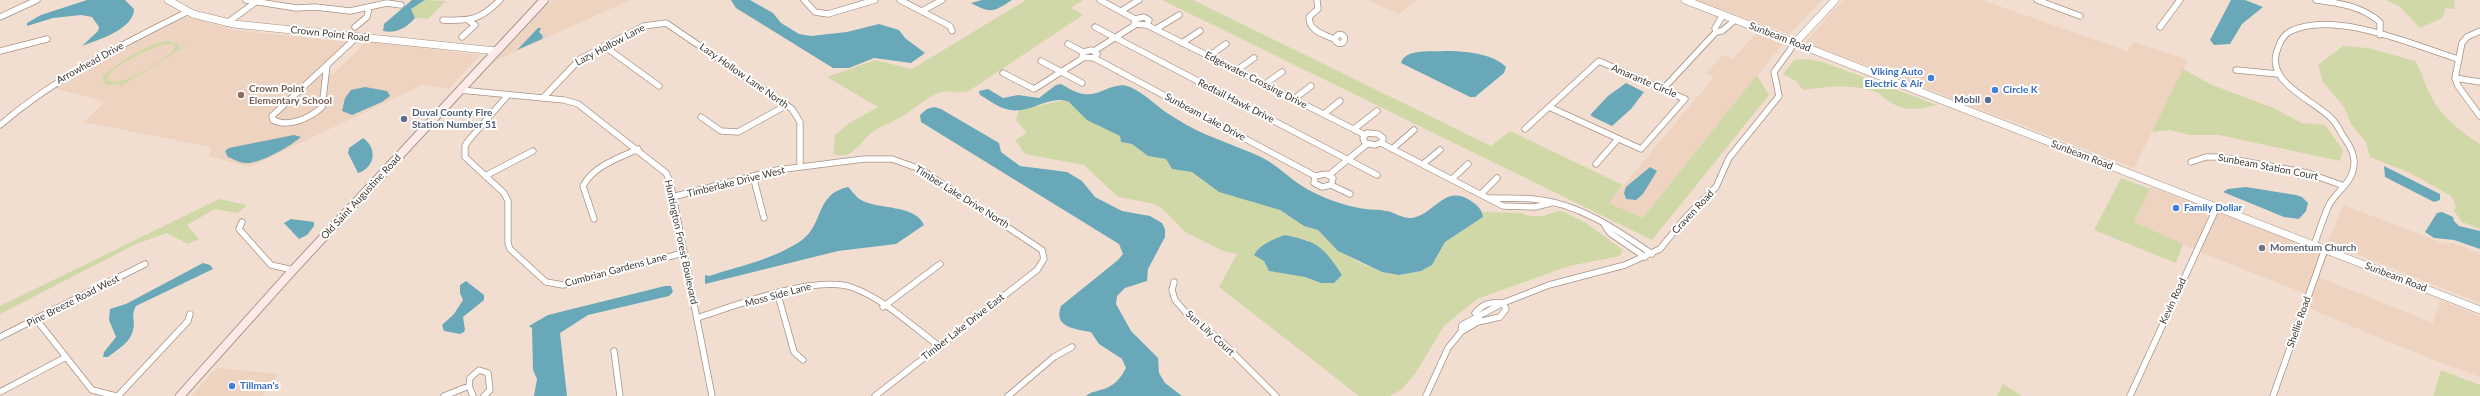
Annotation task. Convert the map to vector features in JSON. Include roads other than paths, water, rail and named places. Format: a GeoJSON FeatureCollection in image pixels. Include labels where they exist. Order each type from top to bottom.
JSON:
{"type":"FeatureCollection","features":[{"type":"Feature","properties":{"kind":"main road","name":"Old Saint Augustine Road"},"geometry":{"type":"LineString","coordinates":[[180,396],[293,270],[544,0]]}},
{"type":"Feature","properties":{"kind":"street"},"geometry":{"type":"LineString","coordinates":[[0,16],[37,0]]}},
{"type":"Feature","properties":{"kind":"street","name":"Crown Point Road"},"geometry":{"type":"LineString","coordinates":[[168,0],[187,12],[227,23],[496,51]]}},
{"type":"Feature","properties":{"kind":"street"},"geometry":{"type":"LineString","coordinates":[[246,0],[300,9],[315,7],[350,11],[387,3],[401,5]]}},
{"type":"Feature","properties":{"kind":"street"},"geometry":{"type":"LineString","coordinates":[[443,20],[469,21],[486,13],[500,0]]}},
{"type":"Feature","properties":{"kind":"street"},"geometry":{"type":"LineString","coordinates":[[804,0],[815,12],[828,14],[875,0]]}},
{"type":"Feature","properties":{"kind":"street"},"geometry":{"type":"LineString","coordinates":[[900,0],[950,26],[952,31]]}},
{"type":"Feature","properties":{"kind":"street"},"geometry":{"type":"LineString","coordinates":[[922,11],[942,0]]}},
{"type":"Feature","properties":{"kind":"street"},"geometry":{"type":"LineString","coordinates":[[1121,11],[1139,0]]}},
{"type":"Feature","properties":{"kind":"street"},"geometry":{"type":"LineString","coordinates":[[1317,0],[1318,9],[1310,17],[1309,24],[1314,30],[1334,39]]}},
{"type":"Feature","properties":{"kind":"street","name":"Sunbeam Road"},"geometry":{"type":"LineString","coordinates":[[1685,0],[2480,310]]}},
{"type":"Feature","properties":{"kind":"street","name":"Craven Road"},"geometry":{"type":"LineString","coordinates":[[1426,396],[1448,348],[1461,332],[1462,326],[1480,318],[1503,303],[1549,285],[1625,265],[1652,254],[1660,248],[1686,217],[1716,187],[1729,158],[1776,102],[1779,96],[1774,72],[1795,43],[1835,0]]}},
{"type":"Feature","properties":{"kind":"street"},"geometry":{"type":"LineString","coordinates":[[2037,0],[2080,16]]}},
{"type":"Feature","properties":{"kind":"street"},"geometry":{"type":"LineString","coordinates":[[2160,27],[2180,0]]}},
{"type":"Feature","properties":{"kind":"street"},"geometry":{"type":"LineString","coordinates":[[2316,0],[2350,6],[2368,12],[2380,22],[2380,34]]}},
{"type":"Feature","properties":{"kind":"street"},"geometry":{"type":"LineString","coordinates":[[227,23],[257,1]]}},
{"type":"Feature","properties":{"kind":"street"},"geometry":{"type":"LineString","coordinates":[[1101,1],[1135,19],[1133,22],[1135,25]]}},
{"type":"Feature","properties":{"kind":"street"},"geometry":{"type":"LineString","coordinates":[[355,27],[367,17],[369,7]]}},
{"type":"Feature","properties":{"kind":"street","name":"Arrowhead Drive"},"geometry":{"type":"LineString","coordinates":[[0,125],[32,96],[77,68],[187,12]]}},
{"type":"Feature","properties":{"kind":"street"},"geometry":{"type":"LineString","coordinates":[[1156,29],[1179,15]]}},
{"type":"Feature","properties":{"kind":"street"},"geometry":{"type":"LineString","coordinates":[[1716,32],[1715,28],[1723,15]]}},
{"type":"Feature","properties":{"kind":"street","name":"Edgewater Crossing Drive"},"geometry":{"type":"LineString","coordinates":[[1135,19],[1147,18],[1149,21],[1147,25],[1365,135]]}},
{"type":"Feature","properties":{"kind":"street"},"geometry":{"type":"LineString","coordinates":[[1663,89],[1716,32],[1722,31],[1735,20]]}},
{"type":"Feature","properties":{"kind":"street"},"geometry":{"type":"LineString","coordinates":[[462,37],[475,25],[469,21]]}},
{"type":"Feature","properties":{"kind":"street","name":"Lazy Hollow Lane"},"geometry":{"type":"LineString","coordinates":[[544,98],[575,62],[644,26],[666,23]]}},
{"type":"Feature","properties":{"kind":"street","name":"Lazy Hollow Lane North"},"geometry":{"type":"LineString","coordinates":[[666,23],[787,105],[800,122],[800,167]]}},
{"type":"Feature","properties":{"kind":"street"},"geometry":{"type":"LineString","coordinates":[[1068,44],[1083,52],[1094,51],[1135,25],[1147,25]]}},
{"type":"Feature","properties":{"kind":"street"},"geometry":{"type":"LineString","coordinates":[[2314,245],[2330,204],[2344,186],[2354,164],[2351,148],[2340,128],[2321,109],[2295,92],[2278,74],[2274,59],[2282,39],[2289,32],[2304,27],[2331,25],[2380,34],[2458,60]]}},
{"type":"Feature","properties":{"kind":"street","name":"Redtail Hawk Drive"},"geometry":{"type":"LineString","coordinates":[[1095,27],[1377,175]]}},
{"type":"Feature","properties":{"kind":"street"},"geometry":{"type":"LineString","coordinates":[[1182,43],[1200,31]]}},
{"type":"Feature","properties":{"kind":"street"},"geometry":{"type":"LineString","coordinates":[[2480,31],[2467,37],[2462,43],[2455,78],[2458,86],[2480,116]]}},
{"type":"Feature","properties":{"kind":"street"},"geometry":{"type":"LineString","coordinates":[[327,65],[322,107],[318,112],[310,117],[282,123],[273,120],[272,116],[357,37]]}},
{"type":"Feature","properties":{"kind":"street"},"geometry":{"type":"LineString","coordinates":[[0,51],[46,39]]}},
{"type":"Feature","properties":{"kind":"street"},"geometry":{"type":"LineString","coordinates":[[1209,56],[1226,44]]}},
{"type":"Feature","properties":{"kind":"street"},"geometry":{"type":"LineString","coordinates":[[604,46],[659,86]]}},
{"type":"Feature","properties":{"kind":"street"},"geometry":{"type":"LineString","coordinates":[[1003,73],[1034,89],[1062,73],[1083,58],[1094,58],[1097,54],[1094,51]]}},
{"type":"Feature","properties":{"kind":"street"},"geometry":{"type":"LineString","coordinates":[[1083,52],[1081,55],[1083,58]]}},
{"type":"Feature","properties":{"kind":"street","name":"Sunbeam Lake Drive"},"geometry":{"type":"LineString","coordinates":[[1094,58],[1315,176]]}},
{"type":"Feature","properties":{"kind":"street"},"geometry":{"type":"LineString","coordinates":[[1236,70],[1254,58]]}},
{"type":"Feature","properties":{"kind":"street"},"geometry":{"type":"LineString","coordinates":[[1041,61],[1082,83]]}},
{"type":"Feature","properties":{"kind":"street","name":"Amarante Circle"},"geometry":{"type":"LineString","coordinates":[[1599,61],[1663,89],[1686,99],[1641,149],[1548,107],[1599,61]]}},
{"type":"Feature","properties":{"kind":"street"},"geometry":{"type":"LineString","coordinates":[[2236,70],[2278,74]]}},
{"type":"Feature","properties":{"kind":"street"},"geometry":{"type":"LineString","coordinates":[[1265,84],[1282,72]]}},
{"type":"Feature","properties":{"kind":"street"},"geometry":{"type":"LineString","coordinates":[[2455,78],[2480,82]]}},
{"type":"Feature","properties":{"kind":"street"},"geometry":{"type":"LineString","coordinates":[[1294,99],[1311,86]]}},
{"type":"Feature","properties":{"kind":"street","name":"Huntington Forest Boulevard"},"geometry":{"type":"LineString","coordinates":[[460,90],[544,98],[571,102],[584,107],[666,173],[712,396]]}},
{"type":"Feature","properties":{"kind":"street","name":"Cumbrian Gardens Lane"},"geometry":{"type":"LineString","coordinates":[[508,95],[465,146],[468,161],[504,193],[508,201],[508,243],[510,249],[546,282],[563,285],[683,253]]}},
{"type":"Feature","properties":{"kind":"street"},"geometry":{"type":"LineString","coordinates":[[1324,114],[1340,101]]}},
{"type":"Feature","properties":{"kind":"street"},"geometry":{"type":"LineString","coordinates":[[701,117],[721,131],[738,132],[787,105]]}},
{"type":"Feature","properties":{"kind":"street"},"geometry":{"type":"LineString","coordinates":[[1525,129],[1548,107]]}},
{"type":"Feature","properties":{"kind":"street"},"geometry":{"type":"LineString","coordinates":[[1354,129],[1376,111]]}},
{"type":"Feature","properties":{"kind":"street"},"geometry":{"type":"LineString","coordinates":[[1392,149],[1414,130]]}},
{"type":"Feature","properties":{"kind":"street"},"geometry":{"type":"LineString","coordinates":[[1381,143],[1383,138],[1378,134],[1371,132],[1365,135],[1363,140],[1367,144],[1374,145],[1381,143],[1490,198],[1496,203],[1509,207],[1535,207],[1551,203],[1573,208],[1605,226],[1616,229],[1652,254]]}},
{"type":"Feature","properties":{"kind":"street"},"geometry":{"type":"LineString","coordinates":[[1596,164],[1618,139]]}},
{"type":"Feature","properties":{"kind":"street"},"geometry":{"type":"LineString","coordinates":[[1329,175],[1367,144]]}},
{"type":"Feature","properties":{"kind":"street"},"geometry":{"type":"LineString","coordinates":[[594,219],[582,186],[584,182],[592,174],[638,149]]}},
{"type":"Feature","properties":{"kind":"street"},"geometry":{"type":"LineString","coordinates":[[1423,164],[1440,150]]}},
{"type":"Feature","properties":{"kind":"street"},"geometry":{"type":"LineString","coordinates":[[485,176],[533,151]]}},
{"type":"Feature","properties":{"kind":"street","name":"Sunbeam Station Court"},"geometry":{"type":"LineString","coordinates":[[2191,162],[2206,156],[2220,157],[2308,173],[2344,186]]}},
{"type":"Feature","properties":{"kind":"street","name":"Timber Lake Drive North"},"geometry":{"type":"LineString","coordinates":[[847,161],[886,159],[915,166],[1036,244],[1044,254]]}},
{"type":"Feature","properties":{"kind":"street","name":"Timberlake Drive West"},"geometry":{"type":"LineString","coordinates":[[672,197],[753,176],[800,167],[847,161]]}},
{"type":"Feature","properties":{"kind":"street"},"geometry":{"type":"LineString","coordinates":[[1452,179],[1468,164]]}},
{"type":"Feature","properties":{"kind":"street"},"geometry":{"type":"LineString","coordinates":[[1331,185],[1333,180],[1329,175],[1322,173],[1315,176],[1313,180],[1316,185],[1324,187],[1331,185],[1350,194]]}},
{"type":"Feature","properties":{"kind":"street"},"geometry":{"type":"LineString","coordinates":[[753,176],[764,218]]}},
{"type":"Feature","properties":{"kind":"street"},"geometry":{"type":"LineString","coordinates":[[1481,194],[1497,178]]}},
{"type":"Feature","properties":{"kind":"street","name":"Kevin Road"},"geometry":{"type":"LineString","coordinates":[[2130,396],[2217,207]]}},
{"type":"Feature","properties":{"kind":"street"},"geometry":{"type":"LineString","coordinates":[[242,222],[239,229],[271,266],[293,270]]}},
{"type":"Feature","properties":{"kind":"street"},"geometry":{"type":"LineString","coordinates":[[1605,226],[1610,233],[1645,257]]}},
{"type":"Feature","properties":{"kind":"street","name":"Shellie Road"},"geometry":{"type":"LineString","coordinates":[[2273,396],[2325,249]]}},
{"type":"Feature","properties":{"kind":"street","name":"Timber Lake Drive East"},"geometry":{"type":"LineString","coordinates":[[875,396],[1036,270],[1043,262],[1044,254]]}},
{"type":"Feature","properties":{"kind":"street","name":"Pine Breeze Road West"},"geometry":{"type":"LineString","coordinates":[[0,337],[145,264]]}},
{"type":"Feature","properties":{"kind":"street"},"geometry":{"type":"LineString","coordinates":[[883,307],[940,264]]}},
{"type":"Feature","properties":{"kind":"street","name":"Sun Lily Court"},"geometry":{"type":"LineString","coordinates":[[1174,282],[1172,290],[1175,300],[1188,316],[1220,340],[1276,396]]}},
{"type":"Feature","properties":{"kind":"street","name":"Moss Side Lane"},"geometry":{"type":"LineString","coordinates":[[697,318],[809,286],[840,284],[857,290],[939,346]]}},
{"type":"Feature","properties":{"kind":"street"},"geometry":{"type":"LineString","coordinates":[[778,295],[794,352],[804,360]]}},
{"type":"Feature","properties":{"kind":"street","name":"Craven Road"},"geometry":{"type":"LineString","coordinates":[[1480,318],[1491,321],[1502,315],[1506,309],[1503,303]]}},
{"type":"Feature","properties":{"kind":"street"},"geometry":{"type":"LineString","coordinates":[[36,319],[92,390],[101,394],[117,396],[188,321],[190,314]]}},
{"type":"Feature","properties":{"kind":"street"},"geometry":{"type":"LineString","coordinates":[[1008,396],[1054,357],[1072,347]]}},
{"type":"Feature","properties":{"kind":"street"},"geometry":{"type":"LineString","coordinates":[[614,351],[620,396]]}},
{"type":"Feature","properties":{"kind":"street"},"geometry":{"type":"LineString","coordinates":[[0,392],[66,357]]}},
{"type":"Feature","properties":{"kind":"street"},"geometry":{"type":"LineString","coordinates":[[473,396],[469,386],[470,378],[479,370],[488,373],[490,390],[484,396]]}},
{"type":"Feature","properties":{"kind":"street"},"geometry":{"type":"LineString","coordinates":[[444,396],[469,386]]}},
{"type":"Feature","properties":{"kind":"water"},"geometry":{"type":"Polygon","coordinates":[[[87,0],[125,0],[134,9],[132,16],[122,28],[114,33],[82,46],[98,31],[99,27],[92,17],[81,15],[53,18],[27,26],[27,23],[41,15],[87,0]]]}},
{"type":"Feature","properties":{"kind":"water"},"geometry":{"type":"Polygon","coordinates":[[[412,0],[425,0],[411,9],[415,18],[408,25],[396,31],[383,31],[384,24],[412,0]]]}},
{"type":"Feature","properties":{"kind":"water"},"geometry":{"type":"Polygon","coordinates":[[[731,0],[750,0],[773,13],[781,23],[799,34],[811,36],[847,32],[879,24],[899,30],[905,38],[925,53],[911,63],[874,58],[849,68],[833,68],[736,8],[731,0]]]}},
{"type":"Feature","properties":{"kind":"water"},"geometry":{"type":"Polygon","coordinates":[[[982,0],[1012,0],[1001,7],[992,10],[984,9],[971,3],[982,0]]]}},
{"type":"Feature","properties":{"kind":"water"},"geometry":{"type":"Polygon","coordinates":[[[2231,0],[2245,0],[2263,7],[2242,24],[2230,44],[2214,45],[2210,40],[2231,0]]]}},
{"type":"Feature","properties":{"kind":"water"},"geometry":{"type":"Polygon","coordinates":[[[538,28],[541,28],[539,32],[543,36],[542,39],[517,50],[538,28]]]}},
{"type":"Feature","properties":{"kind":"water"},"geometry":{"type":"Polygon","coordinates":[[[1444,51],[1469,52],[1486,56],[1500,62],[1506,67],[1504,73],[1475,97],[1470,97],[1401,63],[1404,58],[1413,53],[1444,51]]]}},
{"type":"Feature","properties":{"kind":"water"},"geometry":{"type":"Polygon","coordinates":[[[1626,83],[1644,92],[1631,109],[1612,126],[1591,116],[1591,114],[1608,96],[1626,83]]]}},
{"type":"Feature","properties":{"kind":"water"},"geometry":{"type":"Polygon","coordinates":[[[1061,84],[1078,93],[1084,94],[1096,93],[1124,85],[1130,87],[1141,93],[1169,115],[1185,124],[1207,135],[1263,158],[1297,183],[1324,197],[1340,203],[1357,208],[1383,210],[1412,218],[1427,212],[1447,198],[1462,196],[1480,209],[1483,217],[1445,242],[1432,265],[1421,271],[1399,275],[1382,272],[1338,251],[1318,230],[1304,226],[1280,210],[1219,192],[1192,172],[1172,169],[1166,159],[1148,156],[1132,144],[1121,142],[1120,136],[1087,120],[1069,102],[1055,100],[1025,109],[1011,110],[995,104],[980,95],[979,91],[988,89],[1003,98],[1018,95],[1039,98],[1056,85],[1061,84]]]}},
{"type":"Feature","properties":{"kind":"water"},"geometry":{"type":"Polygon","coordinates":[[[365,87],[387,91],[390,96],[382,102],[352,115],[342,111],[345,98],[351,90],[365,87]]]}},
{"type":"Feature","properties":{"kind":"water"},"geometry":{"type":"Polygon","coordinates":[[[934,107],[941,109],[999,143],[1001,152],[1020,166],[1067,172],[1082,181],[1095,197],[1122,211],[1150,216],[1162,223],[1165,229],[1165,237],[1148,269],[1147,281],[1125,288],[1117,296],[1116,304],[1131,331],[1158,358],[1159,373],[1165,383],[1182,396],[1086,396],[1113,385],[1126,368],[1122,359],[1099,344],[1091,332],[1078,330],[1062,323],[1059,313],[1061,306],[1118,260],[1123,254],[1119,244],[921,122],[920,115],[927,109],[934,107]]]}},
{"type":"Feature","properties":{"kind":"water"},"geometry":{"type":"Polygon","coordinates":[[[294,135],[301,137],[274,154],[251,163],[241,162],[228,157],[225,151],[229,148],[294,135]]]}},
{"type":"Feature","properties":{"kind":"water"},"geometry":{"type":"Polygon","coordinates":[[[363,138],[371,147],[372,157],[368,167],[358,173],[348,153],[349,148],[363,138]]]}},
{"type":"Feature","properties":{"kind":"water"},"geometry":{"type":"Polygon","coordinates":[[[2384,166],[2440,194],[2440,200],[2434,202],[2385,177],[2384,166]]]}},
{"type":"Feature","properties":{"kind":"water"},"geometry":{"type":"Polygon","coordinates":[[[1650,167],[1657,171],[1643,194],[1636,200],[1626,199],[1624,193],[1626,187],[1650,167]]]}},
{"type":"Feature","properties":{"kind":"water"},"geometry":{"type":"Polygon","coordinates":[[[848,187],[861,200],[877,205],[905,210],[919,218],[924,225],[896,244],[838,251],[705,284],[705,275],[709,276],[745,265],[792,247],[809,233],[830,196],[837,191],[848,187]]]}},
{"type":"Feature","properties":{"kind":"water"},"geometry":{"type":"Polygon","coordinates":[[[2246,187],[2302,197],[2308,203],[2306,211],[2299,219],[2284,217],[2223,192],[2228,189],[2246,187]]]}},
{"type":"Feature","properties":{"kind":"water"},"geometry":{"type":"Polygon","coordinates":[[[2442,212],[2453,217],[2454,221],[2459,226],[2480,231],[2480,249],[2454,240],[2434,238],[2425,232],[2437,213],[2442,212]]]}},
{"type":"Feature","properties":{"kind":"water"},"geometry":{"type":"Polygon","coordinates":[[[291,219],[314,222],[314,226],[307,235],[299,239],[284,223],[291,219]]]}},
{"type":"Feature","properties":{"kind":"water"},"geometry":{"type":"Polygon","coordinates":[[[1285,235],[1305,240],[1319,247],[1330,258],[1342,275],[1334,283],[1321,283],[1305,277],[1269,271],[1264,261],[1254,255],[1264,245],[1285,235]]]}},
{"type":"Feature","properties":{"kind":"water"},"geometry":{"type":"Polygon","coordinates":[[[203,263],[210,265],[213,269],[136,306],[133,313],[134,327],[130,338],[108,357],[103,357],[104,352],[116,337],[109,320],[110,309],[126,304],[203,263]]]}},
{"type":"Feature","properties":{"kind":"water"},"geometry":{"type":"Polygon","coordinates":[[[466,281],[484,295],[484,300],[463,317],[464,332],[460,334],[444,331],[442,325],[454,314],[463,300],[460,293],[460,285],[466,281]]]}},
{"type":"Feature","properties":{"kind":"water"},"geometry":{"type":"Polygon","coordinates":[[[665,286],[671,286],[673,292],[669,296],[588,315],[560,333],[567,396],[534,396],[537,379],[533,370],[532,328],[529,326],[548,315],[665,286]]]}},
{"type":"Feature","properties":{"kind":"place","name":"Viking Auto Electric & Air"},"geometry":{"type":"Point","coordinates":[1931,78]}},
{"type":"Feature","properties":{"kind":"place","name":"Circle K"},"geometry":{"type":"Point","coordinates":[1995,90]}},
{"type":"Feature","properties":{"kind":"place","name":"Crown Point Elementary School"},"geometry":{"type":"Point","coordinates":[241,95]}},
{"type":"Feature","properties":{"kind":"place","name":"Mobil"},"geometry":{"type":"Point","coordinates":[1988,100]}},
{"type":"Feature","properties":{"kind":"place","name":"Duval County Fire Station Number 51"},"geometry":{"type":"Point","coordinates":[404,119]}},
{"type":"Feature","properties":{"kind":"place","name":"Family Dollar"},"geometry":{"type":"Point","coordinates":[2176,208]}},
{"type":"Feature","properties":{"kind":"place","name":"Momentum Church"},"geometry":{"type":"Point","coordinates":[2262,248]}},
{"type":"Feature","properties":{"kind":"place","name":"Tillman's"},"geometry":{"type":"Point","coordinates":[232,386]}}]}
